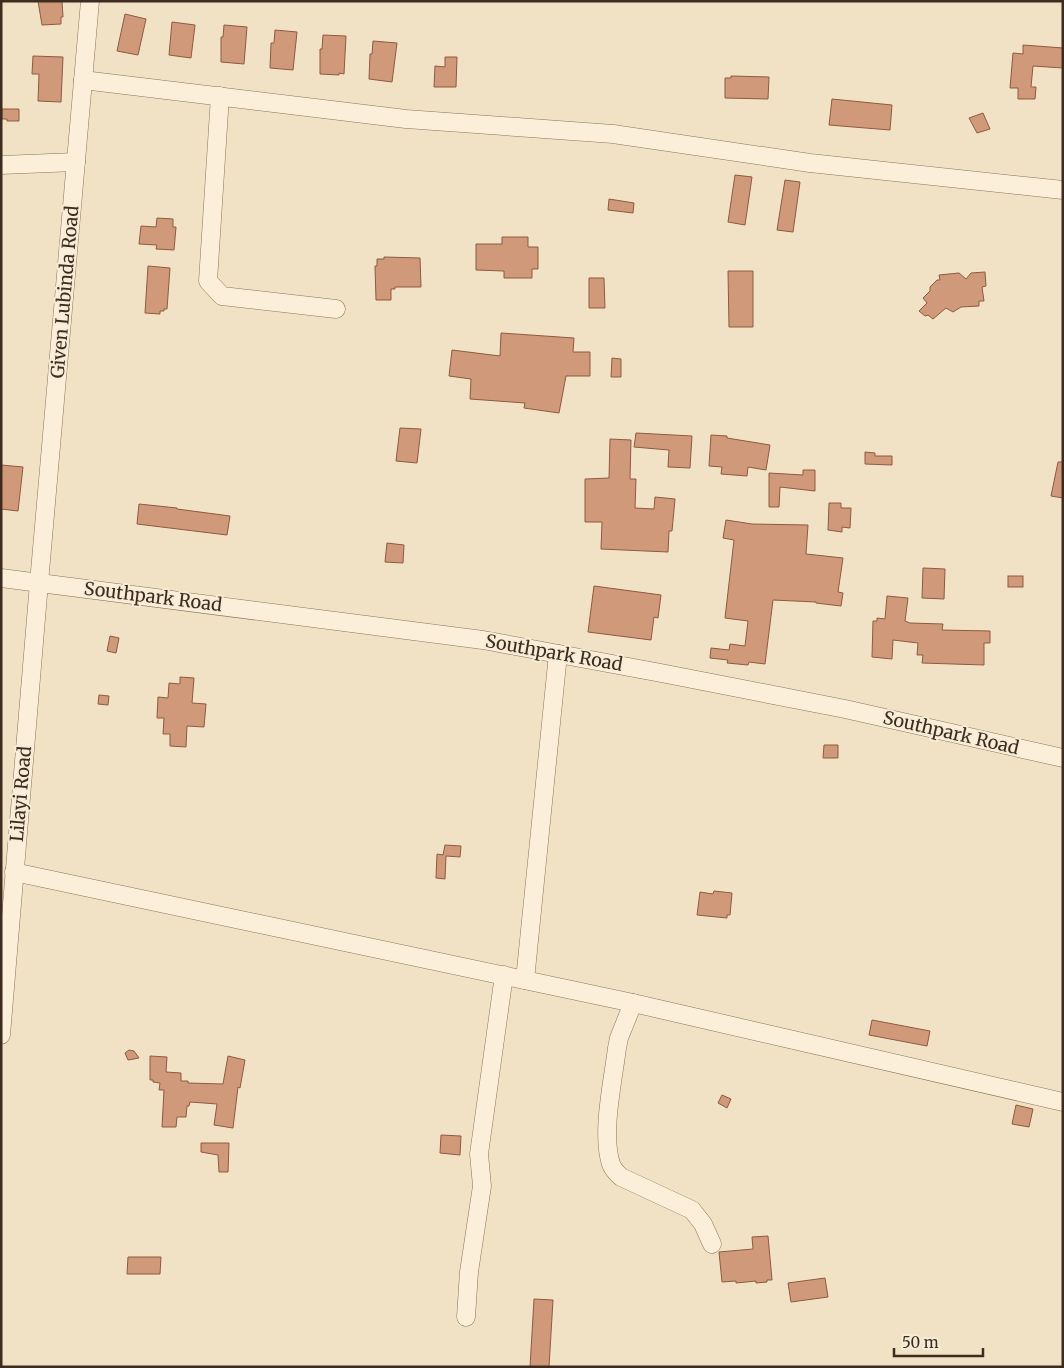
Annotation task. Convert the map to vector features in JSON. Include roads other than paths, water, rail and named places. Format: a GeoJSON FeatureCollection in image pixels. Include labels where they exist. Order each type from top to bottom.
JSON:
{"type":"FeatureCollection","features":[{"type":"Feature","properties":{"kind":"street","name":"Given Lubinda Road"},"geometry":{"type":"LineString","coordinates":[[39,583],[90,1]]}},
{"type":"Feature","properties":{"kind":"street"},"geometry":{"type":"LineString","coordinates":[[83,80],[406,119],[613,134],[810,162],[1063,190]]}},
{"type":"Feature","properties":{"kind":"street"},"geometry":{"type":"LineString","coordinates":[[220,96],[208,281],[222,296],[336,309]]}},
{"type":"Feature","properties":{"kind":"street"},"geometry":{"type":"LineString","coordinates":[[1,165],[76,162]]}},
{"type":"Feature","properties":{"kind":"street","name":"Southpark Road"},"geometry":{"type":"LineString","coordinates":[[1,578],[484,640],[845,709],[1063,758]]}},
{"type":"Feature","properties":{"kind":"street","name":"Lilayi Road"},"geometry":{"type":"LineString","coordinates":[[1,1035],[39,583]]}},
{"type":"Feature","properties":{"kind":"street"},"geometry":{"type":"LineString","coordinates":[[525,980],[558,654]]}},
{"type":"Feature","properties":{"kind":"street"},"geometry":{"type":"LineString","coordinates":[[14,872],[633,1003],[1063,1102]]}},
{"type":"Feature","properties":{"kind":"street"},"geometry":{"type":"LineString","coordinates":[[466,1317],[469,1272],[482,1186],[479,1154],[504,975]]}},
{"type":"Feature","properties":{"kind":"street"},"geometry":{"type":"LineString","coordinates":[[633,1003],[617,1048],[607,1127],[611,1164],[614,1171],[621,1177],[692,1210],[703,1224],[712,1244]]}}]}
